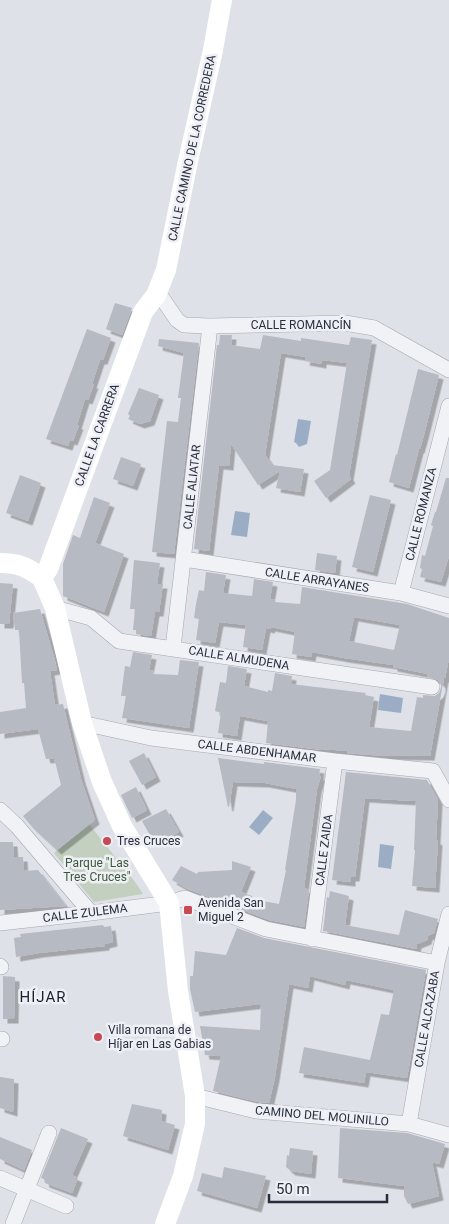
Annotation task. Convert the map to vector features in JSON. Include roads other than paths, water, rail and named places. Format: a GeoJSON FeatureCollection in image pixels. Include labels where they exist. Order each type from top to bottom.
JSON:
{"type":"FeatureCollection","features":[{"type":"Feature","properties":{"kind":"street","name":"CALLE CAMINO DE LA CORREDERA"},"geometry":{"type":"LineString","coordinates":[[156,295],[166,270],[222,0]]}},
{"type":"Feature","properties":{"kind":"street","name":"CALLE ROMANCÍN"},"geometry":{"type":"LineString","coordinates":[[156,295],[162,298],[177,320],[184,325],[345,323],[374,328],[449,370]]}},
{"type":"Feature","properties":{"kind":"street","name":"CALLE LA CARRERA"},"geometry":{"type":"LineString","coordinates":[[42,578],[48,569],[143,312],[156,295]]}},
{"type":"Feature","properties":{"kind":"street","name":"CALLE ALIATAR"},"geometry":{"type":"LineString","coordinates":[[173,648],[210,326]]}},
{"type":"Feature","properties":{"kind":"street","name":"CALLE ROMANZA"},"geometry":{"type":"LineString","coordinates":[[401,593],[449,406]]}},
{"type":"Feature","properties":{"kind":"street","name":"CALLE ARRAYANES"},"geometry":{"type":"LineString","coordinates":[[184,559],[401,593],[449,606]]}},
{"type":"Feature","properties":{"kind":"street"},"geometry":{"type":"LineString","coordinates":[[0,563],[27,567],[42,578],[55,608],[82,722],[102,782],[122,826],[169,903],[178,991],[195,1096],[195,1124],[183,1176],[165,1224]]}},
{"type":"Feature","properties":{"kind":"street","name":"CALLE ALMUDENA"},"geometry":{"type":"LineString","coordinates":[[55,608],[91,618],[119,641],[432,688]]}},
{"type":"Feature","properties":{"kind":"street","name":"CALLE ABDENHAMAR"},"geometry":{"type":"LineString","coordinates":[[82,722],[151,738],[433,771],[449,800]]}},
{"type":"Feature","properties":{"kind":"street","name":"CALLE ZAIDA"},"geometry":{"type":"LineString","coordinates":[[312,939],[335,761]]}},
{"type":"Feature","properties":{"kind":"street"},"geometry":{"type":"LineString","coordinates":[[0,810],[17,826],[91,913]]}},
{"type":"Feature","properties":{"kind":"street","name":"CALLE ZULEMA"},"geometry":{"type":"LineString","coordinates":[[0,923],[169,903],[185,898],[266,929],[437,963]]}},
{"type":"Feature","properties":{"kind":"street","name":"CALLE ALCAZABA"},"geometry":{"type":"LineString","coordinates":[[409,1124],[437,963],[449,914]]}},
{"type":"Feature","properties":{"kind":"street","name":"CAMINO DEL MOLINILLO"},"geometry":{"type":"LineString","coordinates":[[195,1096],[256,1111],[409,1124],[449,1135]]}},
{"type":"Feature","properties":{"kind":"street"},"geometry":{"type":"LineString","coordinates":[[13,1224],[49,1133]]}},
{"type":"Feature","properties":{"kind":"street"},"geometry":{"type":"LineString","coordinates":[[0,1178],[66,1206]]}},
{"type":"Feature","properties":{"kind":"water"},"geometry":{"type":"Polygon","coordinates":[[[298,419],[311,421],[307,444],[299,447],[294,442],[298,419]]]}},
{"type":"Feature","properties":{"kind":"water"},"geometry":{"type":"Polygon","coordinates":[[[235,511],[250,513],[247,537],[231,535],[235,511]]]}},
{"type":"Feature","properties":{"kind":"water"},"geometry":{"type":"Polygon","coordinates":[[[380,694],[403,698],[401,713],[378,710],[380,694]]]}},
{"type":"Feature","properties":{"kind":"water"},"geometry":{"type":"Polygon","coordinates":[[[263,810],[273,818],[259,835],[249,827],[263,810]]]}},
{"type":"Feature","properties":{"kind":"water"},"geometry":{"type":"Polygon","coordinates":[[[380,844],[394,846],[391,869],[378,867],[380,844]]]}},
{"type":"Feature","properties":{"kind":"place","name":"Tres Cruces"},"geometry":{"type":"Point","coordinates":[107,841]}},
{"type":"Feature","properties":{"kind":"place","name":"Avenida San Miguel 2"},"geometry":{"type":"Point","coordinates":[188,910]}},
{"type":"Feature","properties":{"kind":"place","name":"Villa romana de Híjar en Las Gabias"},"geometry":{"type":"Point","coordinates":[98,1037]}},
{"type":"Feature","properties":{"kind":"district","name":"HÍJAR"},"geometry":{"type":"Point","coordinates":[43,997]}},
{"type":"Feature","properties":{"kind":"park label","name":"Parque \"Las Tres Cruces\""},"geometry":{"type":"Point","coordinates":[97,870]}}]}
